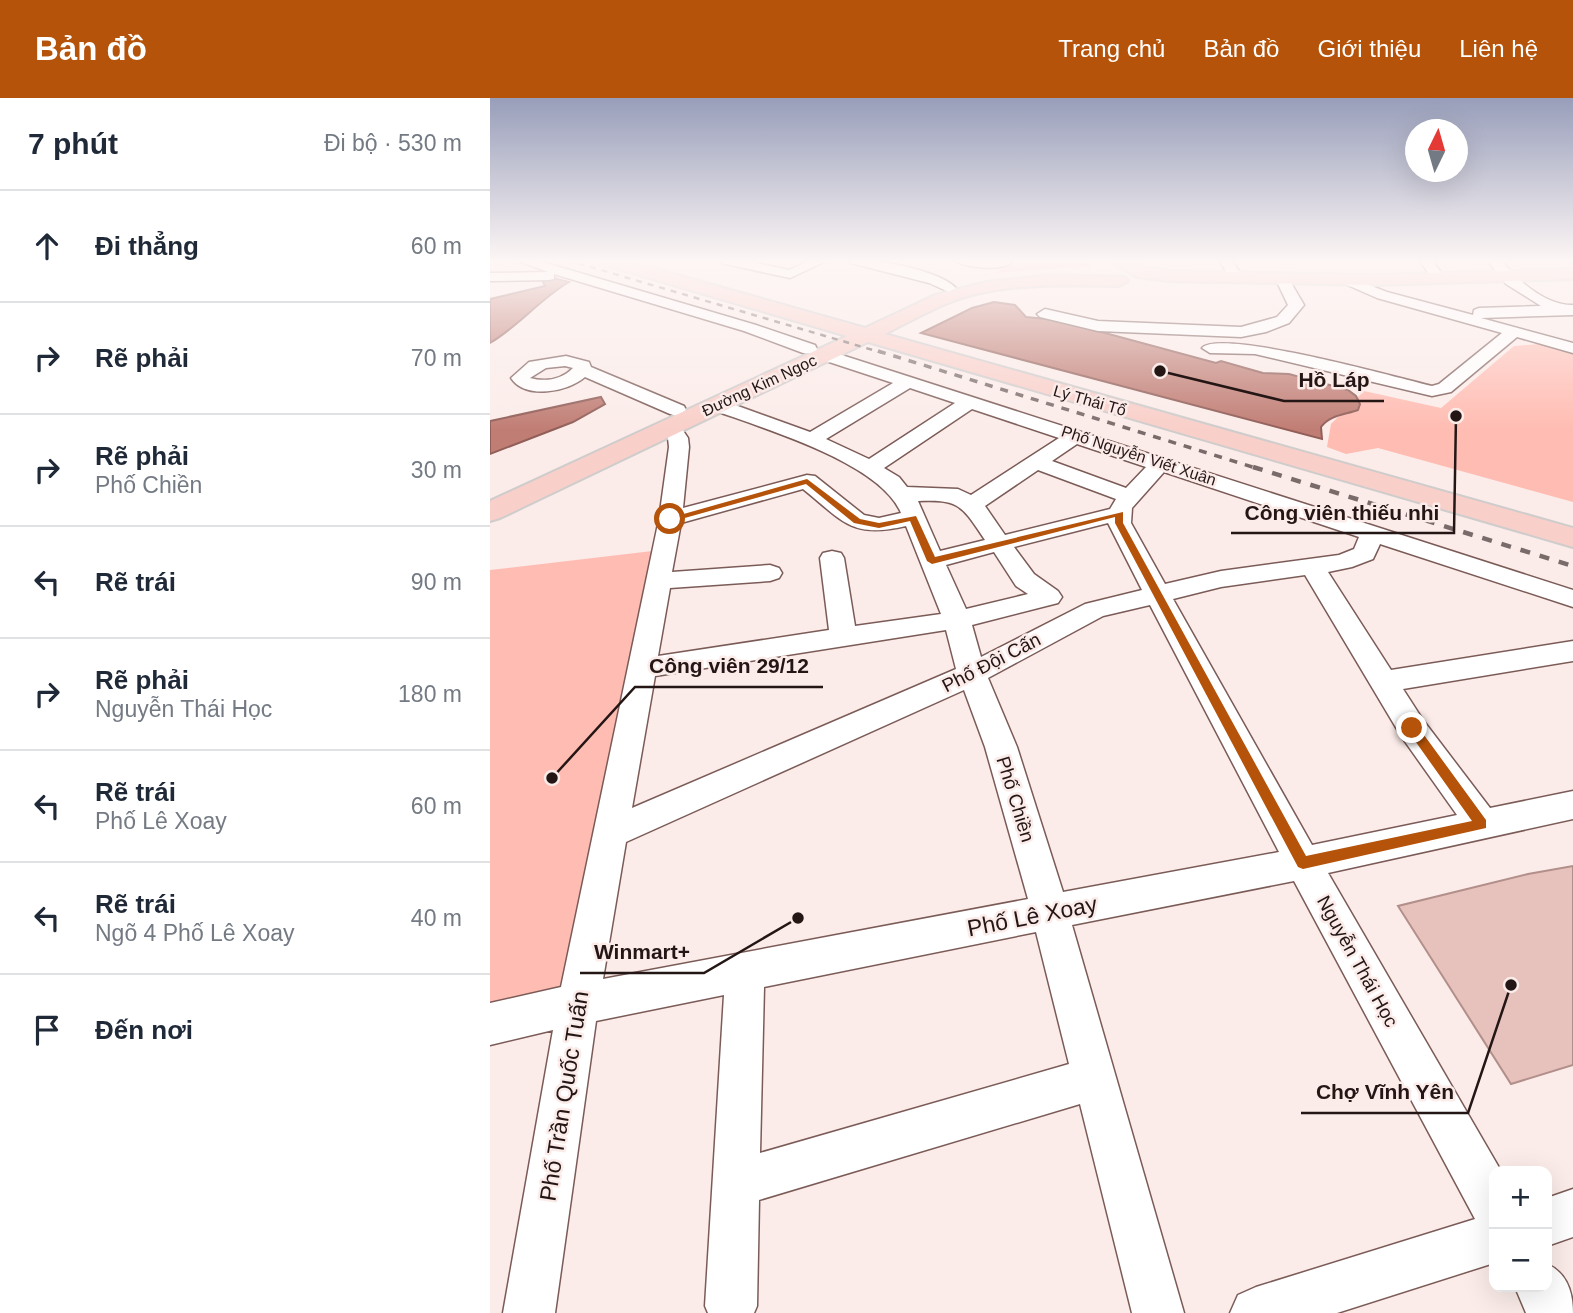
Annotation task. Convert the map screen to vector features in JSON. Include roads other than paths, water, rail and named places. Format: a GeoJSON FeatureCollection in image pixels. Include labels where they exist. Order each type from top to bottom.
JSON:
{"type":"FeatureCollection","features":[{"type":"Feature","properties":{"kind":"main road","name":"Lý Thái Tổ"},"geometry":{"type":"LineString","coordinates":[[814,317],[1573,524]]}},
{"type":"Feature","properties":{"kind":"main road","name":"Lý Thái Tổ"},"geometry":{"type":"LineString","coordinates":[[819,317],[1573,538]]}},
{"type":"Feature","properties":{"kind":"main road","name":"Đường Kim Ngọc"},"geometry":{"type":"LineString","coordinates":[[490,513],[674,419],[890,317]]}},
{"type":"Feature","properties":{"kind":"main road","name":"Đường Kim Ngọc"},"geometry":{"type":"LineString","coordinates":[[862,330],[896,317]]}},
{"type":"Feature","properties":{"kind":"main road","name":"Đường Kim Ngọc"},"geometry":{"type":"LineString","coordinates":[[490,497],[674,419],[717,405],[816,352]]}},
{"type":"Feature","properties":{"kind":"street","name":"Phố Nguyễn Viết Xuân"},"geometry":{"type":"LineString","coordinates":[[713,317],[1573,599]]}},
{"type":"Feature","properties":{"kind":"street"},"geometry":{"type":"LineString","coordinates":[[1057,317],[1098,326],[1241,332],[1270,325],[1287,317]]}},
{"type":"Feature","properties":{"kind":"street"},"geometry":{"type":"LineString","coordinates":[[1458,317],[1573,348]]}},
{"type":"Feature","properties":{"kind":"street"},"geometry":{"type":"LineString","coordinates":[[1210,348],[1255,349],[1432,391],[1445,388],[1514,332]]}},
{"type":"Feature","properties":{"kind":"street"},"geometry":{"type":"LineString","coordinates":[[583,370],[674,419]]}},
{"type":"Feature","properties":{"kind":"street"},"geometry":{"type":"LineString","coordinates":[[811,440],[909,381]]}},
{"type":"Feature","properties":{"kind":"street"},"geometry":{"type":"LineString","coordinates":[[869,469],[971,401]]}},
{"type":"Feature","properties":{"kind":"street","name":"Phố Chiền"},"geometry":{"type":"LineString","coordinates":[[717,405],[811,440],[869,469],[891,482],[906,505],[957,620],[972,674],[1001,747],[1050,912],[1158,1313]]}},
{"type":"Feature","properties":{"kind":"street","name":"Phố Trần Quốc Tuấn"},"geometry":{"type":"LineString","coordinates":[[529,1313],[578,1004],[670,519],[679,447],[674,419]]}},
{"type":"Feature","properties":{"kind":"street"},"geometry":{"type":"LineString","coordinates":[[972,504],[1077,435]]}},
{"type":"Feature","properties":{"kind":"street"},"geometry":{"type":"LineString","coordinates":[[1036,462],[1125,505]]}},
{"type":"Feature","properties":{"kind":"street"},"geometry":{"type":"LineString","coordinates":[[932,561],[1125,505],[1161,463]]}},
{"type":"Feature","properties":{"kind":"street"},"geometry":{"type":"LineString","coordinates":[[643,668],[957,620],[1049,597],[1025,580],[972,504],[958,495],[906,505],[879,525],[857,521],[807,481],[670,519]]}},
{"type":"Feature","properties":{"kind":"street","name":"Nguyễn Thái Học"},"geometry":{"type":"LineString","coordinates":[[1125,505],[1119,523],[1303,863],[1489,1197]]}},
{"type":"Feature","properties":{"kind":"street","name":"Phố Đội Cấn"},"geometry":{"type":"LineString","coordinates":[[611,833],[972,674],[1094,610],[1222,579],[1343,562],[1364,554],[1373,532]]}},
{"type":"Feature","properties":{"kind":"street"},"geometry":{"type":"LineString","coordinates":[[832,558],[843,637]]}},
{"type":"Feature","properties":{"kind":"street"},"geometry":{"type":"LineString","coordinates":[[1313,567],[1412,728],[1482,824]]}},
{"type":"Feature","properties":{"kind":"street"},"geometry":{"type":"LineString","coordinates":[[659,581],[770,573]]}},
{"type":"Feature","properties":{"kind":"street"},"geometry":{"type":"LineString","coordinates":[[1384,682],[1573,651]]}},
{"type":"Feature","properties":{"kind":"street","name":"Phố Lê Xoay"},"geometry":{"type":"LineString","coordinates":[[490,1024],[578,1004],[1303,863],[1573,805]]}},
{"type":"Feature","properties":{"kind":"street"},"geometry":{"type":"LineString","coordinates":[[730,1306],[745,971]]}},
{"type":"Feature","properties":{"kind":"street"},"geometry":{"type":"LineString","coordinates":[[735,1184],[1095,1078]]}},
{"type":"Feature","properties":{"kind":"street"},"geometry":{"type":"LineString","coordinates":[[1552,1220],[1573,1213]]}},
{"type":"Feature","properties":{"kind":"street"},"geometry":{"type":"LineString","coordinates":[[1256,1313],[1322,1303],[1489,1240]]}},
{"type":"Feature","properties":{"kind":"street"},"geometry":{"type":"LineString","coordinates":[[1543,1292],[1555,1313]]}},
{"type":"Feature","properties":{"kind":"railway"},"geometry":{"type":"LineString","coordinates":[[760,317],[883,353]]}},
{"type":"Feature","properties":{"kind":"railway"},"geometry":{"type":"LineString","coordinates":[[878,351],[1259,469]]}},
{"type":"Feature","properties":{"kind":"railway"},"geometry":{"type":"LineString","coordinates":[[1253,467],[1573,566]]}},
{"type":"Feature","properties":{"kind":"place","name":"Hồ Láp"},"geometry":{"type":"Point","coordinates":[1160,371]}},
{"type":"Feature","properties":{"kind":"place","name":"Công viên thiếu nhi"},"geometry":{"type":"Point","coordinates":[1456,416]}},
{"type":"Feature","properties":{"kind":"place","name":"Công viên 29/12"},"geometry":{"type":"Point","coordinates":[552,778]}},
{"type":"Feature","properties":{"kind":"place","name":"Winmart+"},"geometry":{"type":"Point","coordinates":[798,918]}},
{"type":"Feature","properties":{"kind":"place","name":"Chợ Vĩnh Yên"},"geometry":{"type":"Point","coordinates":[1511,985]}}]}
